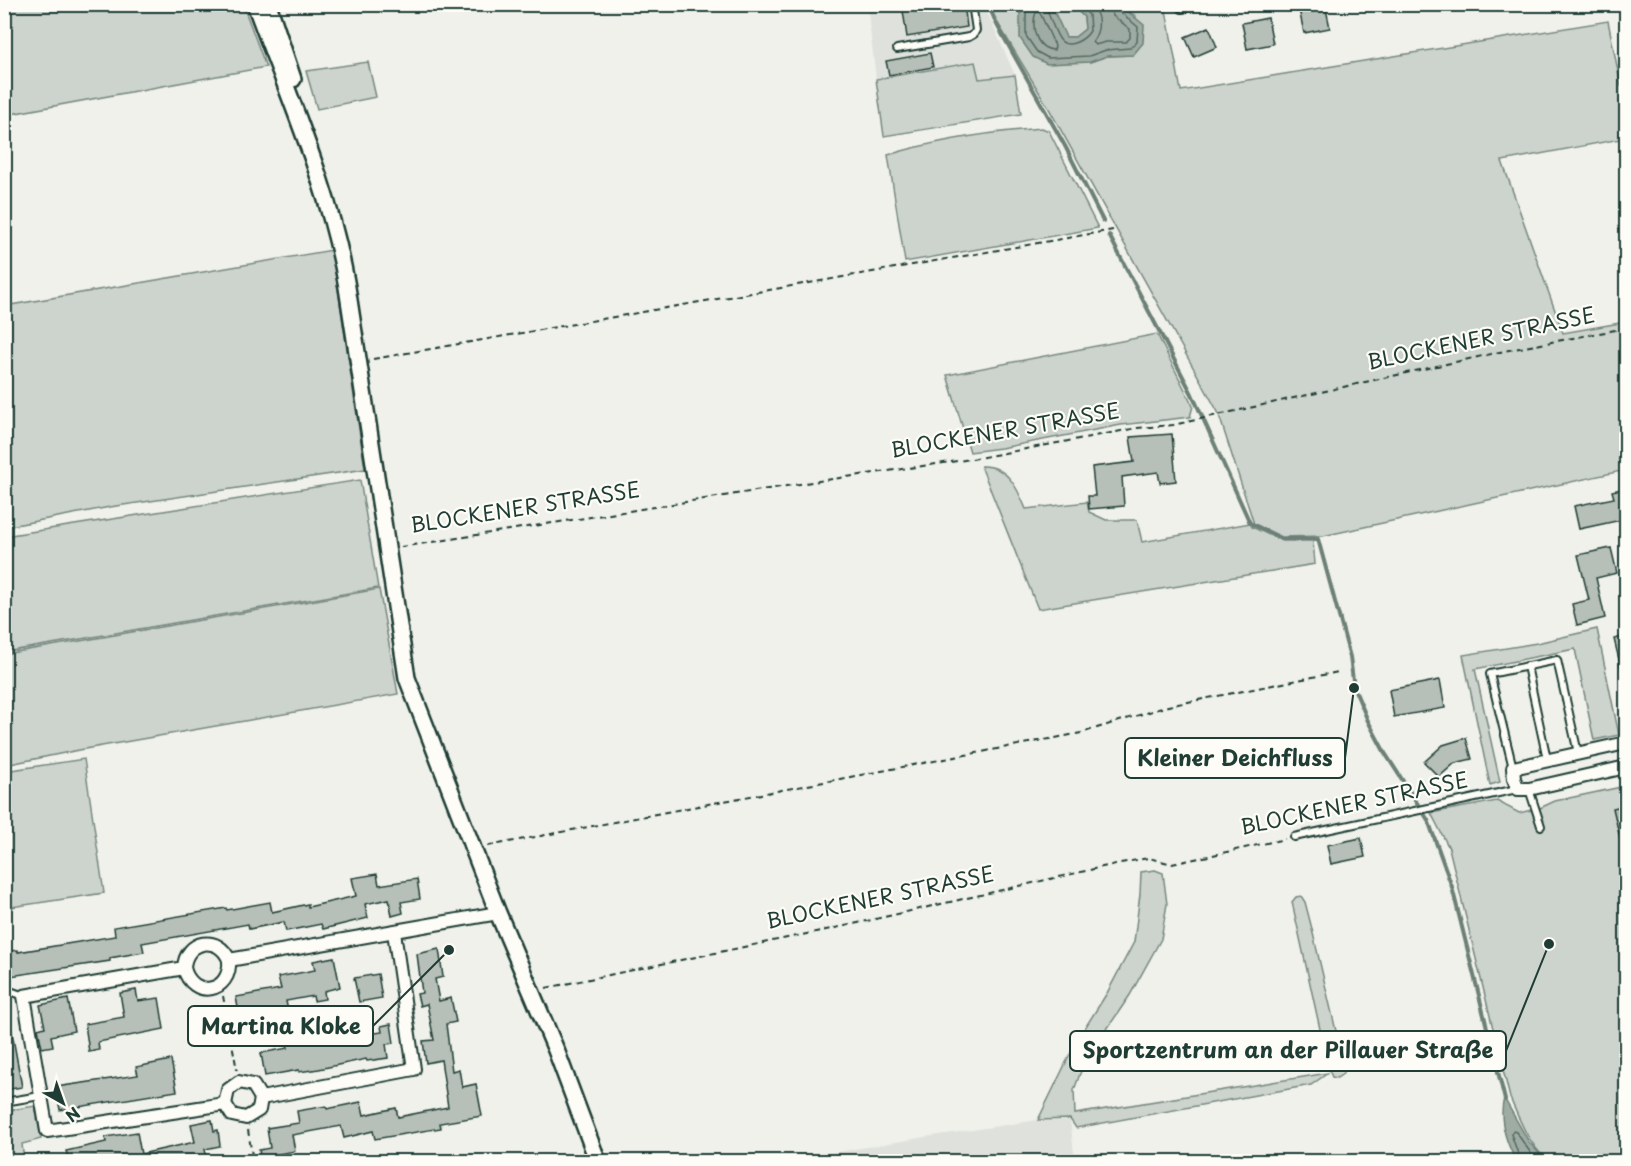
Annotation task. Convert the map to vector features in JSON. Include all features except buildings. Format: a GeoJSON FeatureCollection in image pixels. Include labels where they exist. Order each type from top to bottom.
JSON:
{"type":"FeatureCollection","features":[{"type":"Feature","properties":{"kind":"street","name":"BLOCKENER STRASSE"},"geometry":{"type":"LineString","coordinates":[[255,4],[320,177],[337,231],[407,678],[498,913],[560,1060],[598,1161]]}},
{"type":"Feature","properties":{"kind":"street","name":"BLOCKENER STRASSE"},"geometry":{"type":"LineString","coordinates":[[268,4],[313,145],[320,177]]}},
{"type":"Feature","properties":{"kind":"street"},"geometry":{"type":"LineString","coordinates":[[1626,743],[1513,768],[1514,779],[1523,789],[1626,767]]}},
{"type":"Feature","properties":{"kind":"street"},"geometry":{"type":"LineString","coordinates":[[229,960],[498,913]]}},
{"type":"Feature","properties":{"kind":"street"},"geometry":{"type":"LineString","coordinates":[[261,1098],[414,1069],[394,932]]}},
{"type":"Feature","properties":{"kind":"street"},"geometry":{"type":"LineString","coordinates":[[201,944],[219,946],[229,960],[229,972],[221,984],[208,989],[196,986],[190,981],[184,968],[184,961],[190,950],[201,944]]}},
{"type":"Feature","properties":{"kind":"street"},"geometry":{"type":"LineString","coordinates":[[184,968],[24,996],[47,1131],[225,1104]]}},
{"type":"Feature","properties":{"kind":"street"},"geometry":{"type":"LineString","coordinates":[[239,1082],[253,1085],[261,1098],[259,1110],[246,1118],[232,1115],[225,1104],[228,1090],[239,1082]]}},
{"type":"Feature","properties":{"kind":"lane"},"geometry":{"type":"LineString","coordinates":[[897,49],[969,37],[974,34],[976,30],[972,4]]}},
{"type":"Feature","properties":{"kind":"lane"},"geometry":{"type":"LineString","coordinates":[[1513,768],[1490,674],[1557,660],[1578,753]]}},
{"type":"Feature","properties":{"kind":"lane"},"geometry":{"type":"LineString","coordinates":[[1527,666],[1547,759]]}},
{"type":"Feature","properties":{"kind":"lane"},"geometry":{"type":"LineString","coordinates":[[1523,789],[1541,826]]}},
{"type":"Feature","properties":{"kind":"lane","name":"BLOCKENER STRASSE"},"geometry":{"type":"LineString","coordinates":[[1294,837],[1416,809],[1523,789]]}},
{"type":"Feature","properties":{"kind":"lane"},"geometry":{"type":"LineString","coordinates":[[4,994],[13,992],[24,996]]}},
{"type":"Feature","properties":{"kind":"lane"},"geometry":{"type":"LineString","coordinates":[[4,1102],[40,1096]]}},
{"type":"Feature","properties":{"kind":"path"},"geometry":{"type":"LineString","coordinates":[[358,361],[1113,230]]}},
{"type":"Feature","properties":{"kind":"path","name":"BLOCKENER STRASSE"},"geometry":{"type":"LineString","coordinates":[[386,549],[978,458],[1137,428],[1206,418],[1509,350],[1626,328]]}},
{"type":"Feature","properties":{"kind":"path"},"geometry":{"type":"LineString","coordinates":[[474,850],[1082,733],[1168,706],[1338,672]]}},
{"type":"Feature","properties":{"kind":"path","name":"BLOCKENER STRASSE"},"geometry":{"type":"LineString","coordinates":[[531,991],[856,923],[1130,861],[1149,858],[1172,864],[1294,837]]}},
{"type":"Feature","properties":{"kind":"path"},"geometry":{"type":"LineString","coordinates":[[221,984],[239,1082]]}},
{"type":"Feature","properties":{"kind":"path"},"geometry":{"type":"LineString","coordinates":[[1626,1041],[1626,1049]]}},
{"type":"Feature","properties":{"kind":"path"},"geometry":{"type":"LineString","coordinates":[[246,1118],[253,1161]]}},
{"type":"Feature","properties":{"kind":"shaded area"},"geometry":{"type":"Polygon","coordinates":[[[5,4],[243,5],[266,67],[5,115],[5,4]]]}},
{"type":"Feature","properties":{"kind":"shaded area"},"geometry":{"type":"Polygon","coordinates":[[[867,5],[984,5],[1015,75],[979,79],[975,62],[876,79],[867,5]]]}},
{"type":"Feature","properties":{"kind":"shaded area"},"geometry":{"type":"Polygon","coordinates":[[[987,5],[1020,5],[1021,18],[1090,62],[1107,56],[1133,55],[1136,16],[1120,5],[1165,5],[1181,91],[1608,21],[1621,86],[1626,85],[1626,138],[1502,161],[1563,333],[1626,322],[1626,470],[1323,536],[1282,537],[1254,524],[1218,412],[1048,107],[987,5]]]}},
{"type":"Feature","properties":{"kind":"shaded area"},"geometry":{"type":"Polygon","coordinates":[[[1051,5],[1072,5],[1084,17],[1085,29],[1075,37],[1065,37],[1051,5]]]}},
{"type":"Feature","properties":{"kind":"shaded area"},"geometry":{"type":"Polygon","coordinates":[[[368,62],[376,97],[317,109],[306,71],[368,62]]]}},
{"type":"Feature","properties":{"kind":"shaded area"},"geometry":{"type":"Polygon","coordinates":[[[975,62],[979,79],[1015,75],[1021,114],[884,136],[876,79],[975,62]]]}},
{"type":"Feature","properties":{"kind":"shaded area"},"geometry":{"type":"Polygon","coordinates":[[[1042,128],[1049,131],[1098,228],[905,262],[888,155],[964,137],[1042,128]]]}},
{"type":"Feature","properties":{"kind":"shaded area"},"geometry":{"type":"Polygon","coordinates":[[[332,250],[365,469],[110,507],[5,527],[5,306],[332,250]]]}},
{"type":"Feature","properties":{"kind":"shaded area"},"geometry":{"type":"Polygon","coordinates":[[[1157,334],[1193,406],[1190,417],[1121,425],[970,452],[947,375],[1157,334]]]}},
{"type":"Feature","properties":{"kind":"shaded area"},"geometry":{"type":"Polygon","coordinates":[[[981,466],[998,469],[1004,473],[1015,485],[1026,509],[1087,502],[1089,512],[1106,520],[1137,520],[1142,542],[1250,523],[1252,527],[1282,541],[1313,541],[1315,564],[1038,609],[981,466]]]}},
{"type":"Feature","properties":{"kind":"shaded area"},"geometry":{"type":"Polygon","coordinates":[[[360,480],[378,588],[5,652],[5,536],[360,480]]]}},
{"type":"Feature","properties":{"kind":"shaded area"},"geometry":{"type":"Polygon","coordinates":[[[379,589],[398,694],[5,765],[5,654],[379,589]]]}},
{"type":"Feature","properties":{"kind":"shaded area"},"geometry":{"type":"Polygon","coordinates":[[[1597,629],[1619,735],[1594,740],[1575,649],[1475,669],[1500,782],[1490,785],[1463,655],[1537,643],[1597,629]]]}},
{"type":"Feature","properties":{"kind":"shaded area"},"geometry":{"type":"Polygon","coordinates":[[[84,759],[104,893],[5,908],[5,771],[84,759]]]}},
{"type":"Feature","properties":{"kind":"shaded area"},"geometry":{"type":"Polygon","coordinates":[[[1626,786],[1626,1161],[1548,1161],[1530,1140],[1510,1098],[1449,848],[1431,813],[1497,801],[1519,813],[1540,808],[1555,801],[1626,786]]]}},
{"type":"Feature","properties":{"kind":"shaded area"},"geometry":{"type":"Polygon","coordinates":[[[1155,870],[1163,873],[1167,904],[1161,939],[1130,995],[1084,1063],[1074,1090],[1075,1114],[1328,1073],[1311,1085],[1076,1128],[1070,1119],[1038,1120],[1076,1042],[1107,993],[1134,942],[1141,872],[1155,870]]]}},
{"type":"Feature","properties":{"kind":"shaded area"},"geometry":{"type":"Polygon","coordinates":[[[1301,896],[1305,902],[1311,925],[1345,1069],[1344,1073],[1337,1078],[1332,1077],[1329,1070],[1292,902],[1296,897],[1301,896]]]}},
{"type":"Feature","properties":{"kind":"shaded area"},"geometry":{"type":"Polygon","coordinates":[[[35,1106],[41,1139],[22,1144],[24,1161],[5,1161],[5,1111],[35,1106]]]}},
{"type":"Feature","properties":{"kind":"shaded area"},"geometry":{"type":"Polygon","coordinates":[[[1070,1119],[1075,1161],[779,1162],[1038,1120],[1070,1119]]]}},
{"type":"Feature","properties":{"kind":"water"},"geometry":{"type":"Polygon","coordinates":[[[1020,5],[1051,5],[1066,37],[1075,37],[1085,29],[1084,17],[1072,5],[1120,5],[1144,25],[1143,43],[1133,55],[1107,56],[1090,62],[1047,64],[1033,57],[1020,38],[1020,5]]]}},
{"type":"Feature","properties":{"kind":"water"},"geometry":{"type":"Polygon","coordinates":[[[1504,1098],[1529,1142],[1546,1161],[1516,1161],[1504,1131],[1502,1106],[1504,1098]]]}},
{"type":"Feature","properties":{"kind":"waterway"},"geometry":{"type":"LineString","coordinates":[[988,4],[997,25],[1065,146],[1103,221]]}},
{"type":"Feature","properties":{"kind":"waterway"},"geometry":{"type":"LineString","coordinates":[[1109,235],[1192,394],[1250,523],[1282,539],[1318,539],[1350,657],[1354,688],[1385,753],[1428,820],[1452,887],[1505,1100]]}},
{"type":"Feature","properties":{"kind":"place","name":"Kleiner Deichfluss"},"geometry":{"type":"Point","coordinates":[1354,688]}},
{"type":"Feature","properties":{"kind":"place","name":"Sportzentrum an der Pillauer Straße"},"geometry":{"type":"Point","coordinates":[1549,944]}},
{"type":"Feature","properties":{"kind":"place","name":"Martina Kloke"},"geometry":{"type":"Point","coordinates":[449,950]}}]}
